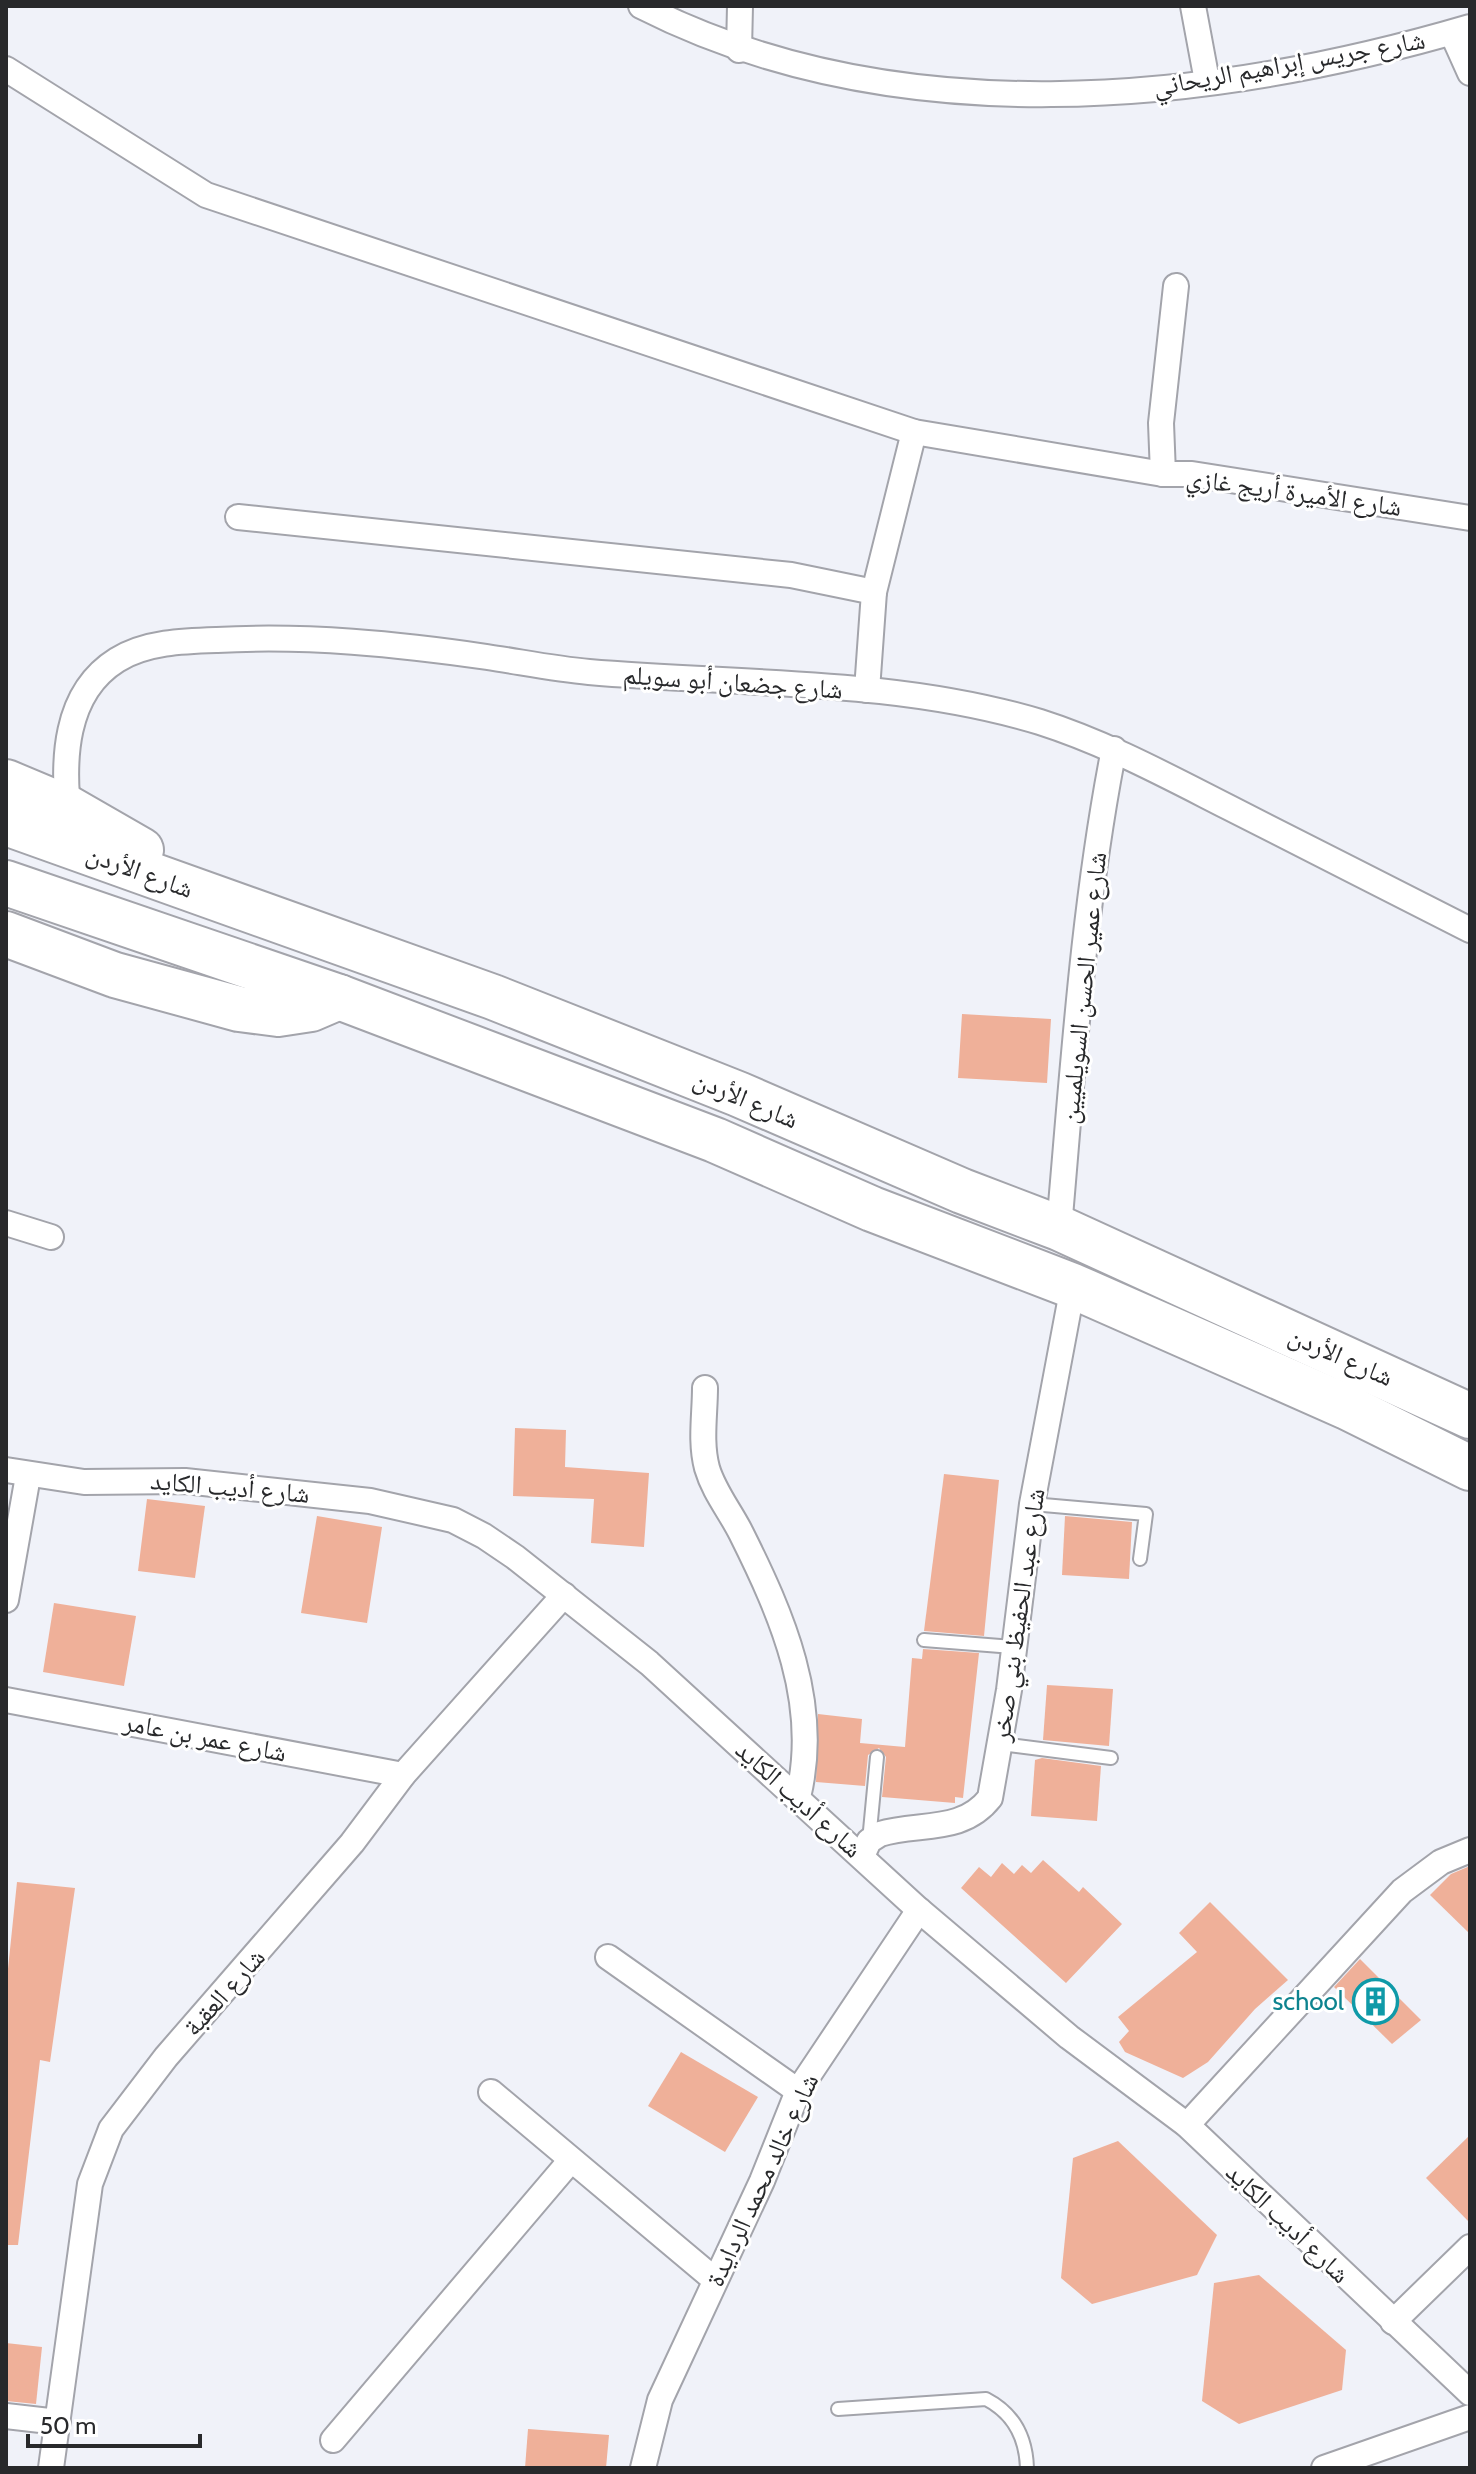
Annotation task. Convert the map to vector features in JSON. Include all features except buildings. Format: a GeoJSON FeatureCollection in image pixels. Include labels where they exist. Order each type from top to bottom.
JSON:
{"type":"FeatureCollection","features":[{"type":"Feature","properties":{"kind":"highway"},"geometry":{"type":"LineString","coordinates":[[6,782],[71,828]]}},
{"type":"Feature","properties":{"kind":"highway","name":"شارع الأردن"},"geometry":{"type":"LineString","coordinates":[[6,823],[71,828],[146,852],[297,927],[493,997],[1059,1228],[1470,1416]]}},
{"type":"Feature","properties":{"kind":"highway","name":"شارع الأردن"},"geometry":{"type":"LineString","coordinates":[[6,883],[339,997],[617,1102],[872,1209],[1073,1286],[1347,1407],[1470,1468]]}},
{"type":"Feature","properties":{"kind":"highway"},"geometry":{"type":"LineString","coordinates":[[6,934],[115,975],[239,1009],[278,1014],[311,1009],[339,997]]}},
{"type":"Feature","properties":{"kind":"street","name":"شارع جريس إبراهيم الريحاني"},"geometry":{"type":"LineString","coordinates":[[641,6],[739,50],[829,75],[915,88],[1034,94],[1167,88],[1336,60],[1461,30]]}},
{"type":"Feature","properties":{"kind":"street"},"geometry":{"type":"LineString","coordinates":[[739,50],[740,6]]}},
{"type":"Feature","properties":{"kind":"street"},"geometry":{"type":"LineString","coordinates":[[1193,6],[1207,81]]}},
{"type":"Feature","properties":{"kind":"street"},"geometry":{"type":"LineString","coordinates":[[1461,30],[1470,73]]}},
{"type":"Feature","properties":{"kind":"street"},"geometry":{"type":"LineString","coordinates":[[6,69],[206,195],[914,432],[1163,474]]}},
{"type":"Feature","properties":{"kind":"street","name":"شارع الأميرة أريج غازي"},"geometry":{"type":"LineString","coordinates":[[1176,286],[1161,423],[1163,474],[1192,474],[1470,518]]}},
{"type":"Feature","properties":{"kind":"street"},"geometry":{"type":"LineString","coordinates":[[867,690],[874,592],[914,432]]}},
{"type":"Feature","properties":{"kind":"street"},"geometry":{"type":"LineString","coordinates":[[238,517],[791,575],[874,592]]}},
{"type":"Feature","properties":{"kind":"street","name":"شارع جضعان أبو سويلم"},"geometry":{"type":"LineString","coordinates":[[71,828],[71,724],[85,688],[99,673],[120,658],[146,648],[183,641],[278,637],[416,648],[597,673],[867,690],[972,705],[1037,721],[1114,749],[1470,930]]}},
{"type":"Feature","properties":{"kind":"street","name":"شارع عمير الحسن السويلميين"},"geometry":{"type":"LineString","coordinates":[[1059,1228],[1076,1037],[1104,803],[1114,749]]}},
{"type":"Feature","properties":{"kind":"street"},"geometry":{"type":"LineString","coordinates":[[6,1223],[51,1237]]}},
{"type":"Feature","properties":{"kind":"street","name":"شارع عبد الحفيظ بني صخر"},"geometry":{"type":"LineString","coordinates":[[866,1848],[895,1829],[954,1822],[981,1810],[990,1798],[1001,1744],[1032,1504],[1073,1286]]}},
{"type":"Feature","properties":{"kind":"street"},"geometry":{"type":"LineString","coordinates":[[705,1388],[703,1448],[707,1468],[741,1533],[790,1646],[801,1684],[805,1750],[798,1797]]}},
{"type":"Feature","properties":{"kind":"street"},"geometry":{"type":"LineString","coordinates":[[6,1600],[17,1473]]}},
{"type":"Feature","properties":{"kind":"street","name":"شارع أديب الكايد"},"geometry":{"type":"LineString","coordinates":[[17,1473],[84,1482],[128,1480],[231,1485],[370,1501],[453,1520],[484,1536],[649,1663],[798,1797],[866,1848],[919,1910],[1069,2037],[1187,2125],[1470,2393]]}},
{"type":"Feature","properties":{"kind":"street","name":"شارع العقبة"},"geometry":{"type":"LineString","coordinates":[[51,2468],[90,2184],[111,2129],[166,2057],[352,1843],[403,1775],[564,1595]]}},
{"type":"Feature","properties":{"kind":"street","name":"شارع عمر بن عامر"},"geometry":{"type":"LineString","coordinates":[[6,1700],[403,1775]]}},
{"type":"Feature","properties":{"kind":"street"},"geometry":{"type":"LineString","coordinates":[[1187,2125],[1402,1891],[1441,1862],[1470,1850]]}},
{"type":"Feature","properties":{"kind":"street","name":"شارع خالد محمد الردايدة"},"geometry":{"type":"LineString","coordinates":[[643,2468],[660,2400],[762,2181],[798,2091],[919,1910]]}},
{"type":"Feature","properties":{"kind":"street"},"geometry":{"type":"LineString","coordinates":[[608,1957],[798,2091]]}},
{"type":"Feature","properties":{"kind":"street"},"geometry":{"type":"LineString","coordinates":[[491,2092],[715,2280]]}},
{"type":"Feature","properties":{"kind":"street"},"geometry":{"type":"LineString","coordinates":[[333,2440],[571,2160]]}},
{"type":"Feature","properties":{"kind":"street"},"geometry":{"type":"LineString","coordinates":[[1393,2322],[1470,2247]]}},
{"type":"Feature","properties":{"kind":"street"},"geometry":{"type":"LineString","coordinates":[[6,2416],[58,2422]]}},
{"type":"Feature","properties":{"kind":"street"},"geometry":{"type":"LineString","coordinates":[[1324,2468],[1470,2417]]}},
{"type":"Feature","properties":{"kind":"lane"},"geometry":{"type":"LineString","coordinates":[[1032,1504],[1146,1514],[1140,1559]]}},
{"type":"Feature","properties":{"kind":"lane"},"geometry":{"type":"LineString","coordinates":[[924,1640],[1013,1647]]}},
{"type":"Feature","properties":{"kind":"lane"},"geometry":{"type":"LineString","coordinates":[[1001,1744],[1111,1758]]}},
{"type":"Feature","properties":{"kind":"lane"},"geometry":{"type":"LineString","coordinates":[[866,1848],[877,1757]]}},
{"type":"Feature","properties":{"kind":"lane"},"geometry":{"type":"LineString","coordinates":[[838,2409],[986,2399],[1005,2409],[1018,2429],[1026,2452],[1027,2468]]}},
{"type":"Feature","properties":{"kind":"place","name":"school"},"geometry":{"type":"Point","coordinates":[1375,2001]}}]}
